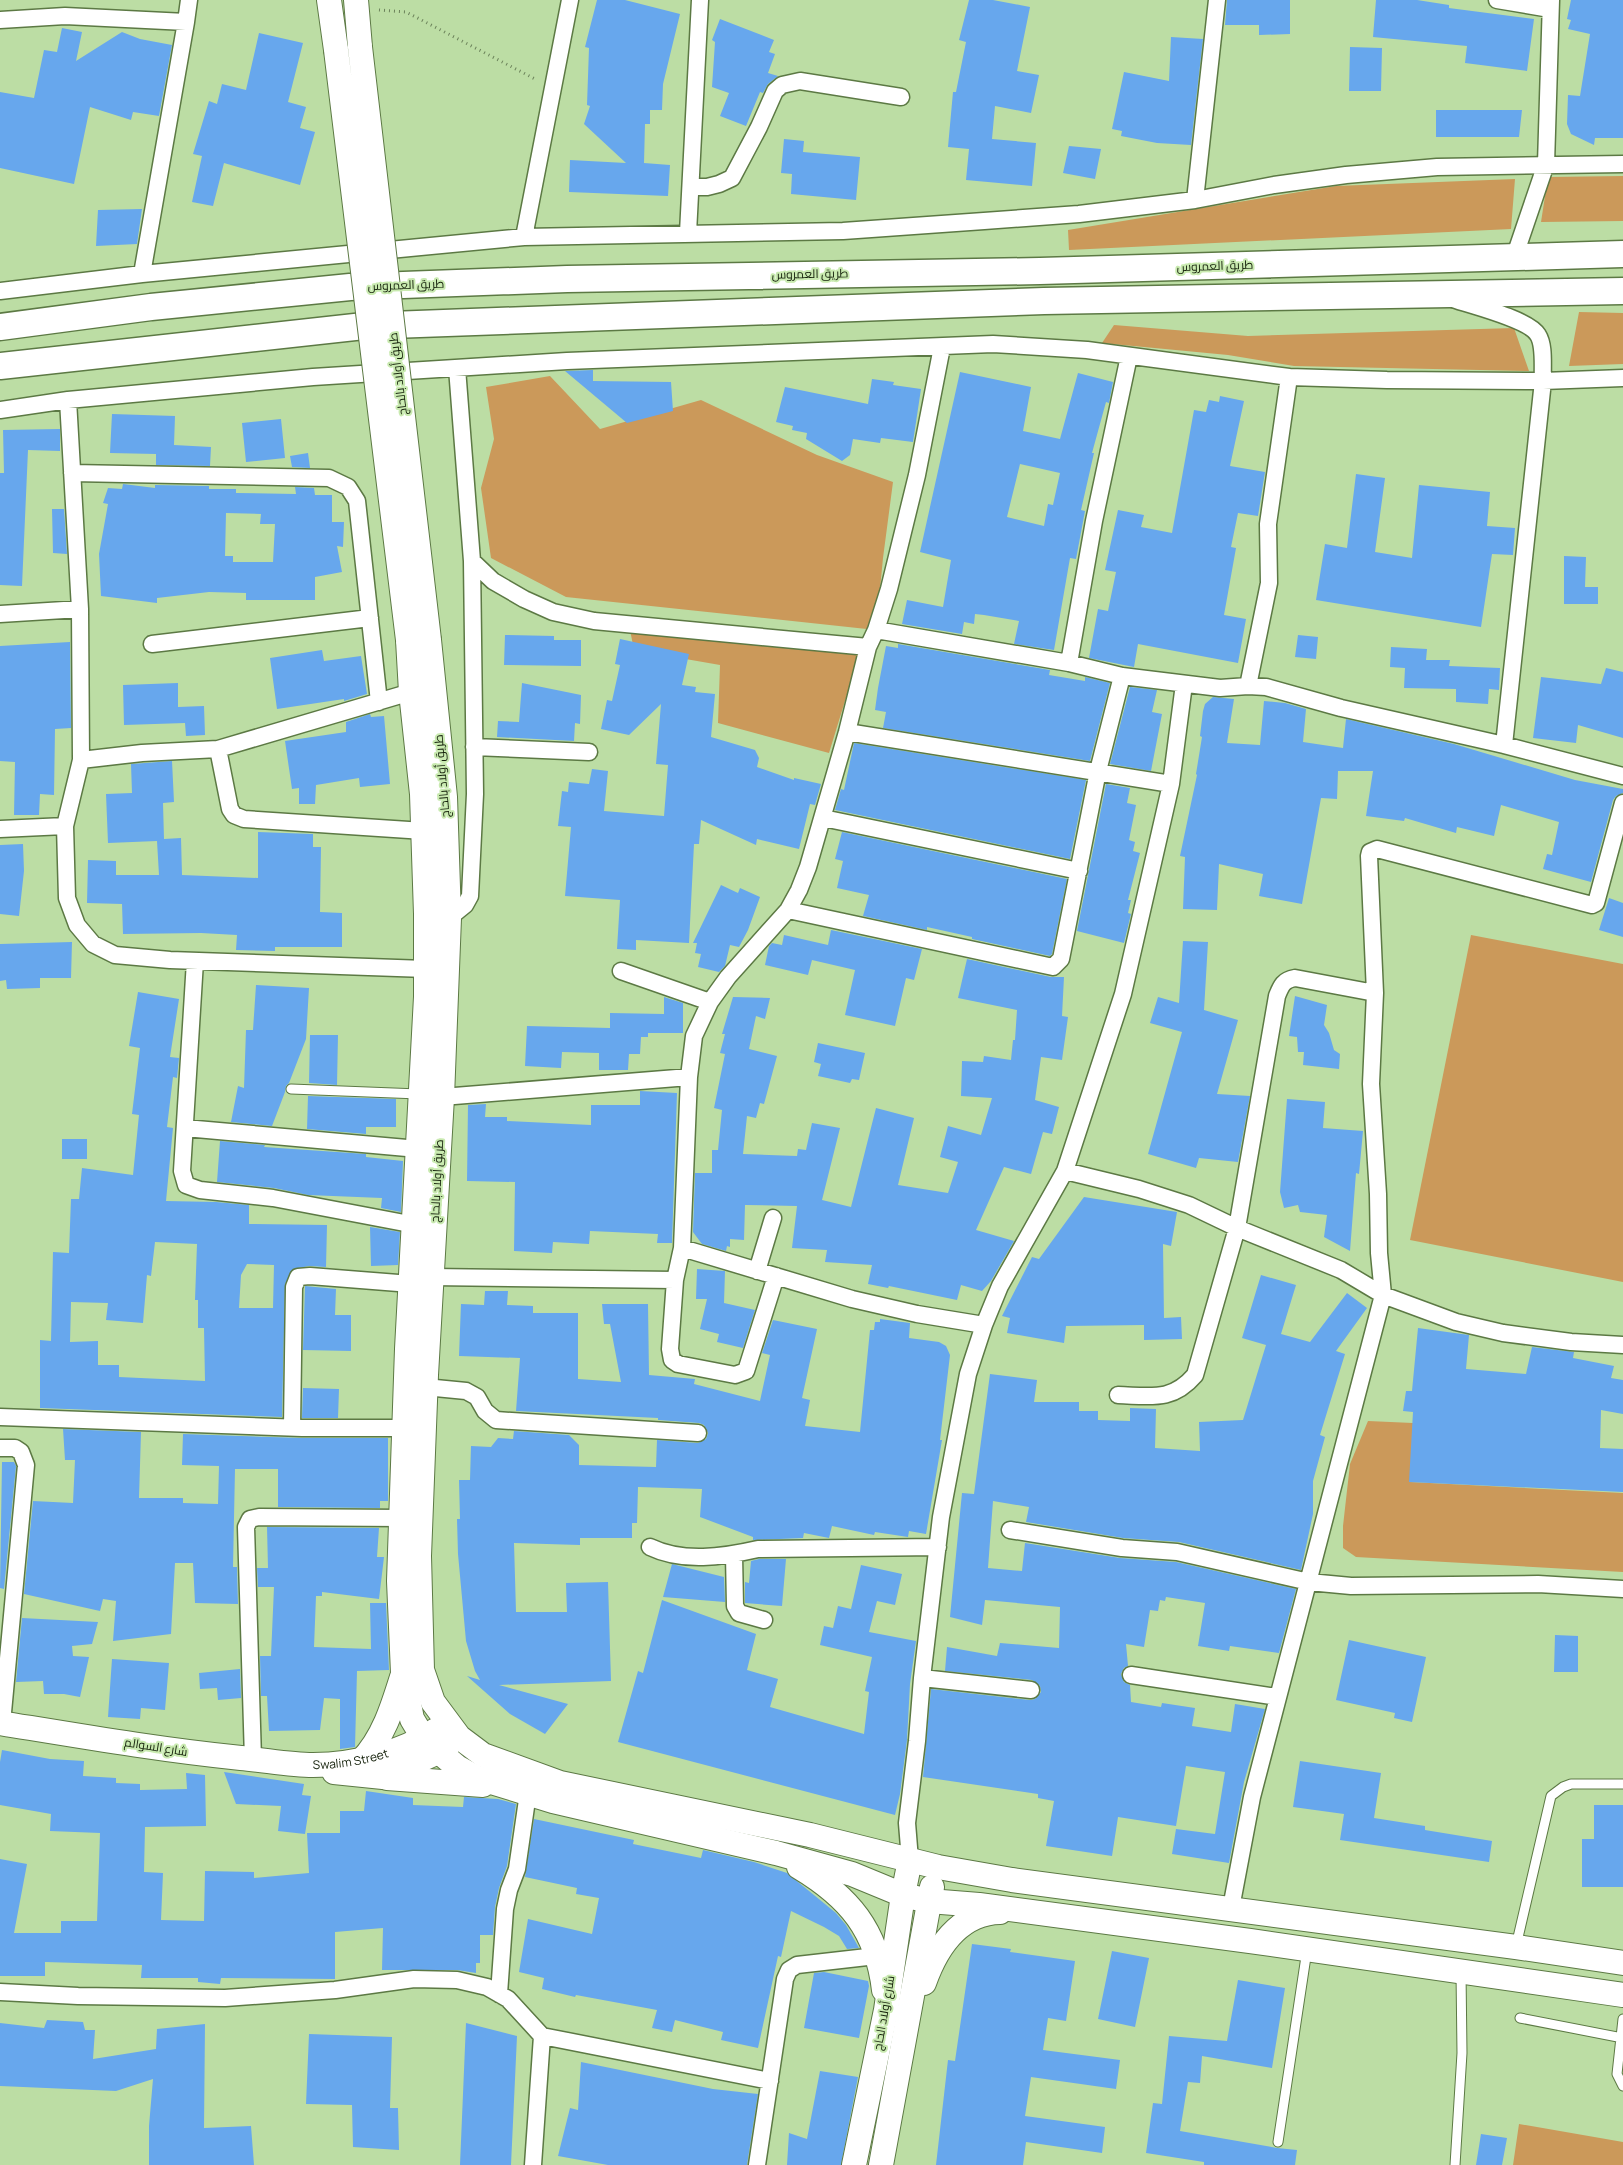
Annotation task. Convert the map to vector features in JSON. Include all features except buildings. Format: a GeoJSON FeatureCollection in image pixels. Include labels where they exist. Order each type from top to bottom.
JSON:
{"type":"FeatureCollection","features":[{"type":"Feature","properties":{"kind":"main road","name":"طريق أولاد بالحاج"},"geometry":{"type":"LineString","coordinates":[[329,0],[419,640],[445,797],[449,918],[431,1095],[421,1280],[405,1428],[402,1518],[410,1552]]}},
{"type":"Feature","properties":{"kind":"main road","name":"طريق أولاد بالحاج"},"geometry":{"type":"LineString","coordinates":[[356,4],[419,640],[411,692],[424,831],[426,969],[431,1095],[418,1149],[415,1225],[421,1280],[425,1387],[410,1552]]}},
{"type":"Feature","properties":{"kind":"main road","name":"طريق العمروس"},"geometry":{"type":"LineString","coordinates":[[0,326],[151,307],[350,287],[567,279],[1040,271],[1623,254]]}},
{"type":"Feature","properties":{"kind":"main road"},"geometry":{"type":"LineString","coordinates":[[0,366],[364,326],[1044,300],[1623,291]]}},
{"type":"Feature","properties":{"kind":"main road"},"geometry":{"type":"LineString","coordinates":[[410,1552],[399,1581],[403,1673],[412,1719],[431,1745],[475,1777],[553,1801],[776,1853],[852,1874],[903,1895],[929,1901],[1034,1912],[1623,1995]]}},
{"type":"Feature","properties":{"kind":"main road"},"geometry":{"type":"LineString","coordinates":[[410,1552],[422,1670],[433,1702],[453,1730],[483,1755],[560,1783],[810,1835],[910,1860],[1012,1880],[1231,1908],[1623,1963]]}},
{"type":"Feature","properties":{"kind":"main road"},"geometry":{"type":"LineString","coordinates":[[361,1761],[371,1750],[394,1704],[403,1673]]}},
{"type":"Feature","properties":{"kind":"main road","name":"شارع السوالم"},"geometry":{"type":"LineString","coordinates":[[1,1723],[195,1753],[313,1765]]}},
{"type":"Feature","properties":{"kind":"main road","name":"Swalim Street"},"geometry":{"type":"LineString","coordinates":[[313,1765],[333,1772],[383,1777],[453,1730]]}},
{"type":"Feature","properties":{"kind":"main road","name":"Swalim Street"},"geometry":{"type":"LineString","coordinates":[[313,1765],[361,1761],[431,1745]]}},
{"type":"Feature","properties":{"kind":"main road"},"geometry":{"type":"LineString","coordinates":[[383,1777],[518,1790]]}},
{"type":"Feature","properties":{"kind":"main road"},"geometry":{"type":"LineString","coordinates":[[776,1853],[819,1879],[844,1899],[863,1923],[875,1949],[882,1977],[897,2013],[920,1994],[937,1951],[952,1933],[966,1922],[995,1912],[1034,1912]]}},
{"type":"Feature","properties":{"kind":"main road","name":"شارع أولاد الحاج"},"geometry":{"type":"LineString","coordinates":[[881,2165],[897,2013],[903,1895],[910,1860]]}},
{"type":"Feature","properties":{"kind":"main road","name":"شارع أولاد الحاج"},"geometry":{"type":"LineString","coordinates":[[854,2165],[938,1866]]}},
{"type":"Feature","properties":{"kind":"street"},"geometry":{"type":"LineString","coordinates":[[142,274],[189,0]]}},
{"type":"Feature","properties":{"kind":"street"},"geometry":{"type":"LineString","coordinates":[[524,237],[570,0]]}},
{"type":"Feature","properties":{"kind":"street"},"geometry":{"type":"LineString","coordinates":[[688,233],[700,0]]}},
{"type":"Feature","properties":{"kind":"street"},"geometry":{"type":"LineString","coordinates":[[1195,200],[1218,0]]}},
{"type":"Feature","properties":{"kind":"street"},"geometry":{"type":"LineString","coordinates":[[1497,0],[1550,4],[1546,164],[1514,258]]}},
{"type":"Feature","properties":{"kind":"street"},"geometry":{"type":"LineString","coordinates":[[0,20],[65,16],[186,22]]}},
{"type":"Feature","properties":{"kind":"street"},"geometry":{"type":"LineString","coordinates":[[691,187],[707,187],[732,178],[775,92],[782,85],[800,81],[901,97]]}},
{"type":"Feature","properties":{"kind":"street"},"geometry":{"type":"LineString","coordinates":[[0,292],[142,274],[524,237],[843,230],[1079,214],[1195,200],[1274,185],[1346,175],[1438,167],[1623,164]]}},
{"type":"Feature","properties":{"kind":"street"},"geometry":{"type":"LineString","coordinates":[[1440,295],[1516,320],[1533,328],[1541,342],[1543,381],[1504,745]]}},
{"type":"Feature","properties":{"kind":"street"},"geometry":{"type":"LineString","coordinates":[[0,410],[68,400],[313,377],[577,360],[993,344],[1087,350],[1289,377],[1543,381],[1623,378]]}},
{"type":"Feature","properties":{"kind":"street"},"geometry":{"type":"LineString","coordinates":[[776,1276],[746,1371],[739,1375],[678,1364],[672,1360],[670,1349],[675,1280],[682,1248],[689,1077],[694,1036],[710,1002],[728,977],[788,910],[808,867],[847,732],[868,647],[876,630],[889,589],[917,475],[942,347]]}},
{"type":"Feature","properties":{"kind":"street"},"geometry":{"type":"LineString","coordinates":[[1069,663],[1094,521],[1129,356]]}},
{"type":"Feature","properties":{"kind":"street"},"geometry":{"type":"LineString","coordinates":[[449,918],[465,905],[472,886],[475,794],[472,561],[457,368]]}},
{"type":"Feature","properties":{"kind":"street"},"geometry":{"type":"LineString","coordinates":[[1248,686],[1269,583],[1268,524],[1289,377]]}},
{"type":"Feature","properties":{"kind":"street"},"geometry":{"type":"LineString","coordinates":[[68,400],[80,609],[81,760],[65,826],[67,898],[77,925],[93,944],[115,955],[426,969]]}},
{"type":"Feature","properties":{"kind":"street"},"geometry":{"type":"LineString","coordinates":[[72,473],[329,478],[348,486],[357,501],[379,702]]}},
{"type":"Feature","properties":{"kind":"street"},"geometry":{"type":"LineString","coordinates":[[472,561],[493,581],[553,612],[594,621],[868,647]]}},
{"type":"Feature","properties":{"kind":"street"},"geometry":{"type":"LineString","coordinates":[[0,614],[80,609]]}},
{"type":"Feature","properties":{"kind":"street"},"geometry":{"type":"LineString","coordinates":[[152,644],[370,618]]}},
{"type":"Feature","properties":{"kind":"street"},"geometry":{"type":"LineString","coordinates":[[876,630],[1069,663],[1122,676],[1220,688],[1266,687],[1341,708],[1504,745],[1623,776]]}},
{"type":"Feature","properties":{"kind":"street"},"geometry":{"type":"LineString","coordinates":[[788,910],[1053,968],[1061,959],[1098,771],[1122,676]]}},
{"type":"Feature","properties":{"kind":"street"},"geometry":{"type":"LineString","coordinates":[[910,1860],[907,1823],[917,1741],[922,1678],[948,1477],[968,1374],[984,1325],[1000,1286],[1066,1171],[1123,994],[1171,784],[1184,684]]}},
{"type":"Feature","properties":{"kind":"street"},"geometry":{"type":"LineString","coordinates":[[81,760],[142,753],[218,749],[411,692]]}},
{"type":"Feature","properties":{"kind":"street"},"geometry":{"type":"LineString","coordinates":[[847,732],[1171,784]]}},
{"type":"Feature","properties":{"kind":"street"},"geometry":{"type":"LineString","coordinates":[[474,747],[589,752]]}},
{"type":"Feature","properties":{"kind":"street"},"geometry":{"type":"LineString","coordinates":[[218,749],[230,809],[234,815],[239,817],[424,831]]}},
{"type":"Feature","properties":{"kind":"street"},"geometry":{"type":"LineString","coordinates":[[1231,1908],[1252,1796],[1383,1294],[1379,1253],[1378,1194],[1371,1084],[1375,993],[1368,863],[1370,852],[1377,849],[1592,905],[1596,903],[1623,803]]}},
{"type":"Feature","properties":{"kind":"street"},"geometry":{"type":"LineString","coordinates":[[823,818],[1079,870]]}},
{"type":"Feature","properties":{"kind":"street"},"geometry":{"type":"LineString","coordinates":[[0,829],[65,826]]}},
{"type":"Feature","properties":{"kind":"street"},"geometry":{"type":"LineString","coordinates":[[195,960],[182,1171],[186,1186],[200,1190],[273,1198],[415,1225]]}},
{"type":"Feature","properties":{"kind":"street"},"geometry":{"type":"LineString","coordinates":[[621,971],[710,1002]]}},
{"type":"Feature","properties":{"kind":"street"},"geometry":{"type":"LineString","coordinates":[[1118,1395],[1148,1396],[1172,1394],[1188,1384],[1195,1375],[1237,1228],[1277,996],[1282,984],[1288,979],[1295,978],[1375,993]]}},
{"type":"Feature","properties":{"kind":"street"},"geometry":{"type":"LineString","coordinates":[[431,1095],[689,1077]]}},
{"type":"Feature","properties":{"kind":"street"},"geometry":{"type":"LineString","coordinates":[[185,1128],[418,1149]]}},
{"type":"Feature","properties":{"kind":"street"},"geometry":{"type":"LineString","coordinates":[[1066,1171],[1139,1189],[1189,1205],[1237,1228],[1341,1270],[1383,1294],[1456,1322],[1503,1333],[1571,1342],[1623,1345]]}},
{"type":"Feature","properties":{"kind":"street"},"geometry":{"type":"LineString","coordinates":[[757,1271],[773,1218]]}},
{"type":"Feature","properties":{"kind":"street"},"geometry":{"type":"LineString","coordinates":[[682,1248],[862,1301],[917,1314],[984,1325]]}},
{"type":"Feature","properties":{"kind":"street"},"geometry":{"type":"LineString","coordinates":[[292,1427],[294,1287],[298,1277],[421,1280],[675,1280]]}},
{"type":"Feature","properties":{"kind":"street"},"geometry":{"type":"LineString","coordinates":[[425,1387],[466,1392],[477,1397],[485,1411],[496,1420],[698,1433]]}},
{"type":"Feature","properties":{"kind":"street"},"geometry":{"type":"LineString","coordinates":[[0,1416],[292,1427],[405,1428]]}},
{"type":"Feature","properties":{"kind":"street"},"geometry":{"type":"LineString","coordinates":[[0,1448],[15,1448],[21,1452],[26,1465],[1,1723]]}},
{"type":"Feature","properties":{"kind":"street"},"geometry":{"type":"LineString","coordinates":[[253,1759],[246,1527],[250,1520],[259,1517],[402,1518]]}},
{"type":"Feature","properties":{"kind":"street"},"geometry":{"type":"LineString","coordinates":[[1010,1530],[1122,1548],[1177,1552],[1308,1582],[1351,1586],[1538,1584],[1623,1589]]}},
{"type":"Feature","properties":{"kind":"street"},"geometry":{"type":"LineString","coordinates":[[650,1547],[680,1557],[734,1555],[758,1549],[938,1547]]}},
{"type":"Feature","properties":{"kind":"street"},"geometry":{"type":"LineString","coordinates":[[734,1555],[735,1606],[739,1613],[764,1620]]}},
{"type":"Feature","properties":{"kind":"street"},"geometry":{"type":"LineString","coordinates":[[1131,1675],[1277,1698]]}},
{"type":"Feature","properties":{"kind":"street"},"geometry":{"type":"LineString","coordinates":[[922,1678],[1030,1690]]}},
{"type":"Feature","properties":{"kind":"street"},"geometry":{"type":"LineString","coordinates":[[499,1994],[506,1909],[509,1890],[517,1869],[518,1790]]}},
{"type":"Feature","properties":{"kind":"street"},"geometry":{"type":"LineString","coordinates":[[757,2165],[785,1979],[789,1970],[796,1964],[876,1956]]}},
{"type":"Feature","properties":{"kind":"street"},"geometry":{"type":"LineString","coordinates":[[0,1992],[78,1996],[225,1998],[336,1990],[414,1979],[457,1980],[487,1987],[508,1999],[542,2036],[770,2081]]}},
{"type":"Feature","properties":{"kind":"street"},"geometry":{"type":"LineString","coordinates":[[534,2165],[542,2036]]}},
{"type":"Feature","properties":{"kind":"lane"},"geometry":{"type":"LineString","coordinates":[[291,1089],[431,1095]]}},
{"type":"Feature","properties":{"kind":"lane"},"geometry":{"type":"LineString","coordinates":[[1516,1947],[1551,1796],[1571,1784],[1623,1784]]}},
{"type":"Feature","properties":{"kind":"lane"},"geometry":{"type":"LineString","coordinates":[[1278,2142],[1307,1949]]}},
{"type":"Feature","properties":{"kind":"lane"},"geometry":{"type":"LineString","coordinates":[[1455,2165],[1462,2053],[1461,1972]]}},
{"type":"Feature","properties":{"kind":"lane"},"geometry":{"type":"LineString","coordinates":[[1520,2018],[1622,2038]]}},
{"type":"Feature","properties":{"kind":"lane"},"geometry":{"type":"LineString","coordinates":[[1623,2019],[1617,2074],[1623,2086]]}},
{"type":"Feature","properties":{"kind":"path"},"geometry":{"type":"LineString","coordinates":[[356,4],[406,12],[553,88]]}},
{"type":"Feature","properties":{"kind":"shaded area"},"geometry":{"type":"Polygon","coordinates":[[[1623,176],[1623,221],[1541,222],[1548,177],[1623,176]]]}},
{"type":"Feature","properties":{"kind":"shaded area"},"geometry":{"type":"Polygon","coordinates":[[[1515,179],[1511,229],[1069,250],[1068,230],[1336,186],[1515,179]]]}},
{"type":"Feature","properties":{"kind":"shaded area"},"geometry":{"type":"Polygon","coordinates":[[[1579,312],[1623,313],[1623,364],[1569,366],[1579,312]]]}},
{"type":"Feature","properties":{"kind":"shaded area"},"geometry":{"type":"Polygon","coordinates":[[[1114,325],[1248,336],[1514,328],[1529,371],[1294,366],[1228,355],[1102,343],[1114,325]]]}},
{"type":"Feature","properties":{"kind":"shaded area"},"geometry":{"type":"Polygon","coordinates":[[[550,376],[600,429],[701,400],[817,455],[893,482],[876,630],[566,597],[491,558],[481,488],[494,439],[486,387],[550,376]]]}},
{"type":"Feature","properties":{"kind":"shaded area"},"geometry":{"type":"Polygon","coordinates":[[[630,630],[860,652],[829,753],[718,723],[720,665],[634,650],[630,630]]]}},
{"type":"Feature","properties":{"kind":"shaded area"},"geometry":{"type":"Polygon","coordinates":[[[1471,935],[1623,964],[1623,1282],[1410,1240],[1471,935]]]}},
{"type":"Feature","properties":{"kind":"shaded area"},"geometry":{"type":"Polygon","coordinates":[[[1368,1421],[1413,1423],[1410,1482],[1623,1493],[1623,1572],[1356,1557],[1343,1548],[1343,1526],[1350,1464],[1368,1421]]]}},
{"type":"Feature","properties":{"kind":"shaded area"},"geometry":{"type":"Polygon","coordinates":[[[1519,2124],[1623,2142],[1623,2165],[1513,2165],[1519,2124]]]}}]}
